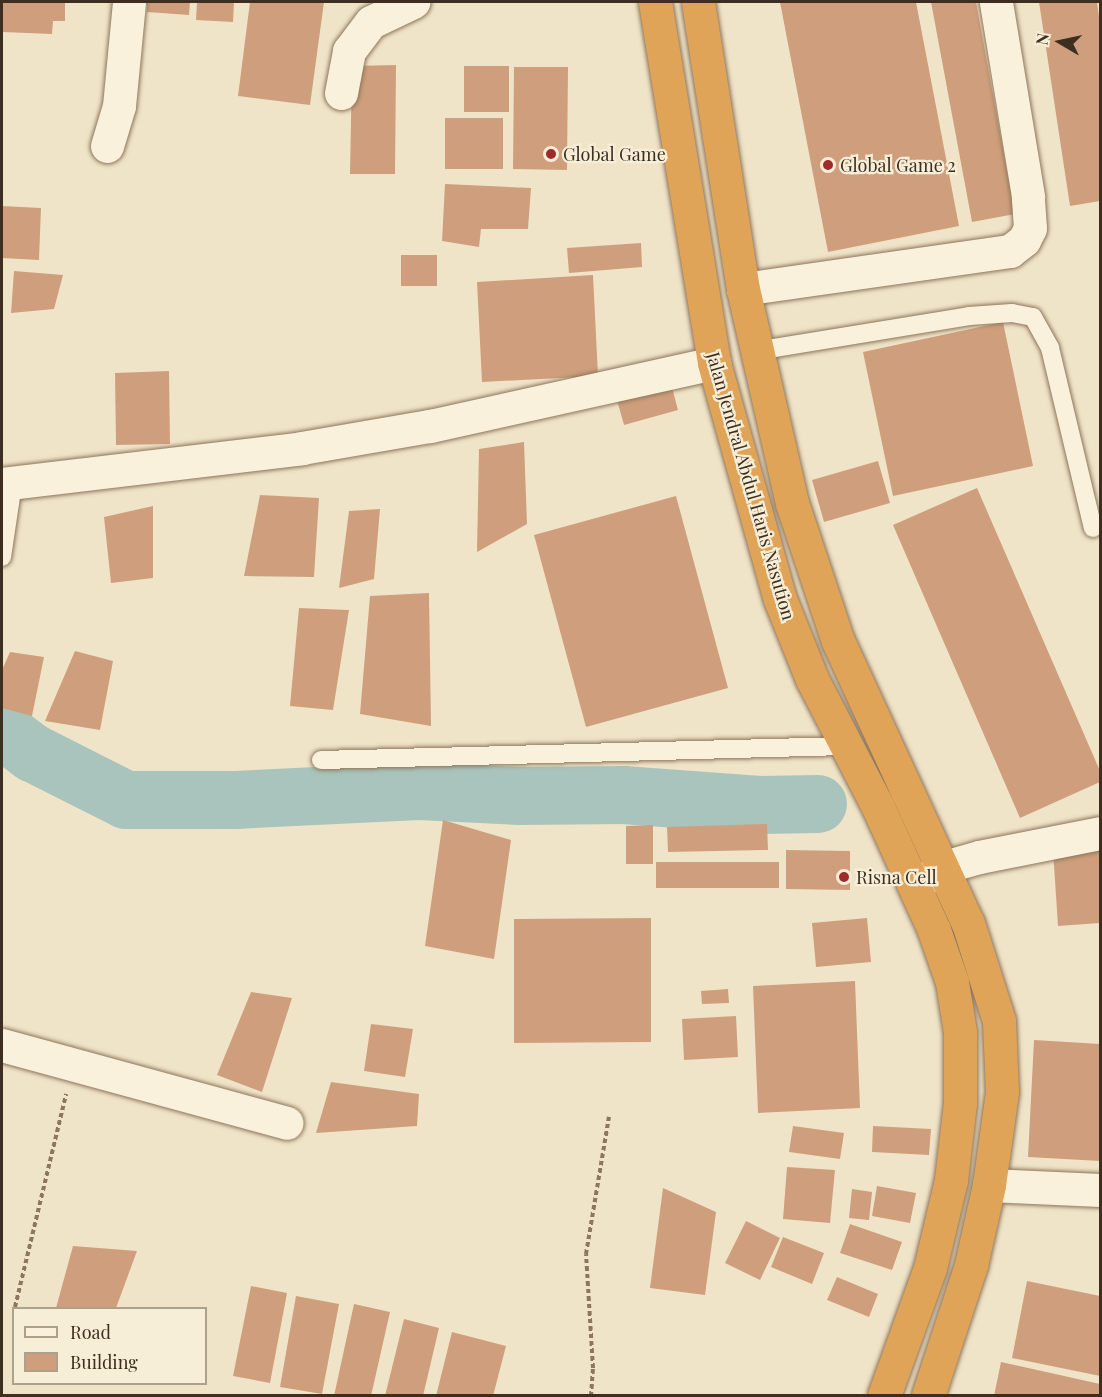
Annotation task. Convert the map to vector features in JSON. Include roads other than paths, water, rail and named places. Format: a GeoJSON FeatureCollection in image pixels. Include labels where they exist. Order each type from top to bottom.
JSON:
{"type":"FeatureCollection","features":[{"type":"Feature","properties":{"kind":"highway","name":"Jalan Jendral Abdul Haris Nasution"},"geometry":{"type":"LineString","coordinates":[[655,2],[714,363],[780,599],[845,746],[878,807],[914,886],[952,982],[960,1032],[960,1103],[951,1180],[930,1268],[884,1395]]}},
{"type":"Feature","properties":{"kind":"highway","name":"Jalan Jendral Abdul Haris Nasution"},"geometry":{"type":"LineString","coordinates":[[698,2],[743,289],[792,503],[834,631],[944,867],[988,978],[999,1021],[1002,1092],[989,1185],[971,1265],[928,1395]]}},
{"type":"Feature","properties":{"kind":"highway"},"geometry":{"type":"LineString","coordinates":[[668,90],[711,86]]}},
{"type":"Feature","properties":{"kind":"street"},"geometry":{"type":"LineString","coordinates":[[107,146],[119,106],[129,2]]}},
{"type":"Feature","properties":{"kind":"street"},"geometry":{"type":"LineString","coordinates":[[341,93],[349,51],[371,22],[413,2]]}},
{"type":"Feature","properties":{"kind":"street"},"geometry":{"type":"LineString","coordinates":[[743,289],[1010,251],[1024,240],[1030,228],[1028,196],[996,2]]}},
{"type":"Feature","properties":{"kind":"street"},"geometry":{"type":"LineString","coordinates":[[7,483],[302,448],[430,426],[714,363]]}},
{"type":"Feature","properties":{"kind":"street"},"geometry":{"type":"LineString","coordinates":[[914,886],[944,867],[1101,833]]}},
{"type":"Feature","properties":{"kind":"street"},"geometry":{"type":"LineString","coordinates":[[2,1045],[286,1124]]}},
{"type":"Feature","properties":{"kind":"street"},"geometry":{"type":"LineString","coordinates":[[989,1185],[1101,1190]]}},
{"type":"Feature","properties":{"kind":"lane"},"geometry":{"type":"LineString","coordinates":[[756,351],[969,316],[1012,313],[1033,317],[1050,348],[1093,528]]}},
{"type":"Feature","properties":{"kind":"lane"},"geometry":{"type":"LineString","coordinates":[[2,557],[7,483]]}},
{"type":"Feature","properties":{"kind":"lane"},"geometry":{"type":"LineString","coordinates":[[321,760],[845,746]]}},
{"type":"Feature","properties":{"kind":"waterway"},"geometry":{"type":"LineString","coordinates":[[2,730],[33,753],[126,800],[235,800],[419,791],[520,796],[623,795],[760,805],[818,804]]}},
{"type":"Feature","properties":{"kind":"place","name":"Global Game"},"geometry":{"type":"Point","coordinates":[551,154]}},
{"type":"Feature","properties":{"kind":"place","name":"Global Game 2"},"geometry":{"type":"Point","coordinates":[828,165]}},
{"type":"Feature","properties":{"kind":"place","name":"Risna Cell"},"geometry":{"type":"Point","coordinates":[844,877]}}]}
